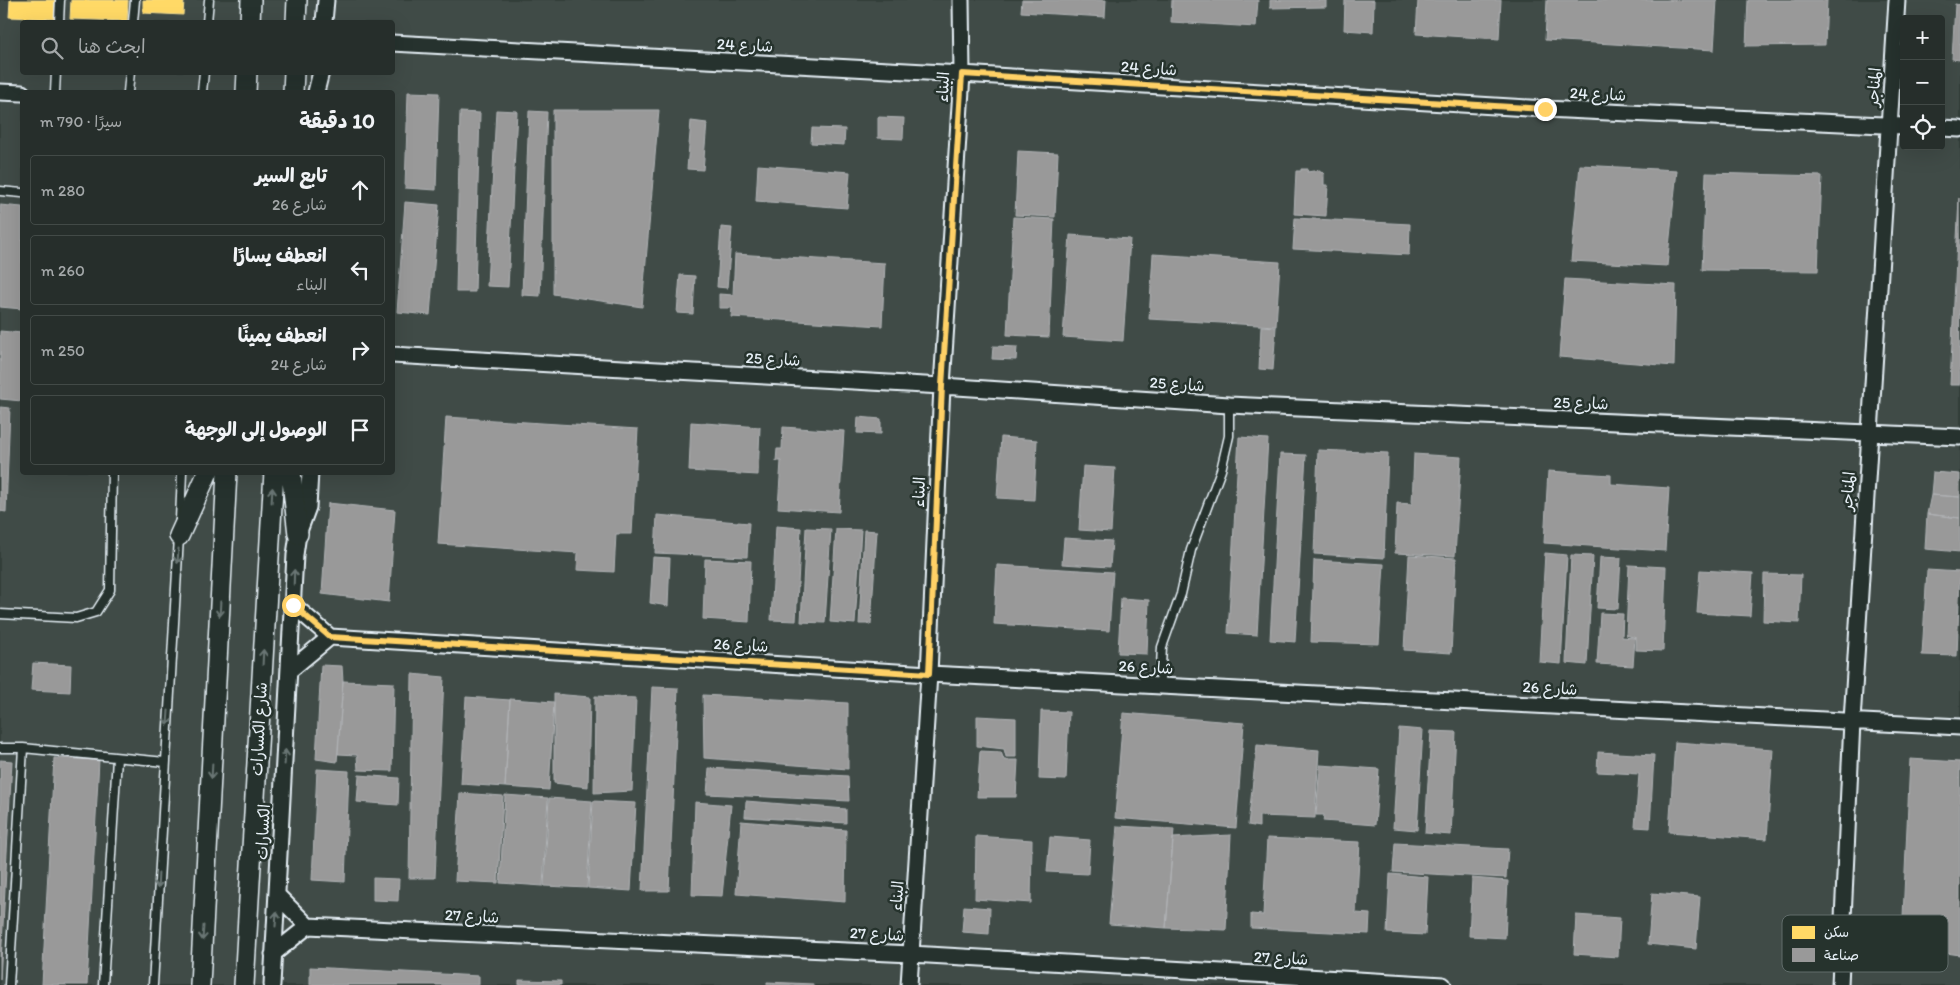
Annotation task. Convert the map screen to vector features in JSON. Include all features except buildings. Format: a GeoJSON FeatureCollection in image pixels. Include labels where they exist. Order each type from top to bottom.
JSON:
{"type":"FeatureCollection","features":[{"type":"Feature","properties":{"kind":"street"},"geometry":{"type":"LineString","coordinates":[[250,20],[251,0]]}},
{"type":"Feature","properties":{"kind":"street"},"geometry":{"type":"LineString","coordinates":[[296,20],[297,0]]}},
{"type":"Feature","properties":{"kind":"street"},"geometry":{"type":"LineString","coordinates":[[324,20],[326,0]]}},
{"type":"Feature","properties":{"kind":"street","name":"البناء"},"geometry":{"type":"LineString","coordinates":[[909,985],[929,674],[942,386],[962,74],[961,0]]}},
{"type":"Feature","properties":{"kind":"street","name":"المناجر"},"geometry":{"type":"LineString","coordinates":[[1843,915],[1852,721],[1870,432],[1896,126],[1897,0]]}},
{"type":"Feature","properties":{"kind":"street","name":"شارع 24"},"geometry":{"type":"LineString","coordinates":[[395,44],[962,74],[1536,109],[1896,126]]}},
{"type":"Feature","properties":{"kind":"street"},"geometry":{"type":"LineString","coordinates":[[246,90],[247,75]]}},
{"type":"Feature","properties":{"kind":"street"},"geometry":{"type":"LineString","coordinates":[[293,90],[294,75]]}},
{"type":"Feature","properties":{"kind":"street"},"geometry":{"type":"LineString","coordinates":[[317,90],[322,75]]}},
{"type":"Feature","properties":{"kind":"street"},"geometry":{"type":"LineString","coordinates":[[0,92],[20,93]]}},
{"type":"Feature","properties":{"kind":"street"},"geometry":{"type":"LineString","coordinates":[[1945,128],[1960,129]]}},
{"type":"Feature","properties":{"kind":"street","name":"شارع 25"},"geometry":{"type":"LineString","coordinates":[[395,355],[942,386],[1229,405],[1960,437]]}},
{"type":"Feature","properties":{"kind":"street"},"geometry":{"type":"LineString","coordinates":[[179,536],[207,475]]}},
{"type":"Feature","properties":{"kind":"street"},"geometry":{"type":"LineString","coordinates":[[200,985],[227,475]]}},
{"type":"Feature","properties":{"kind":"street","name":"شارع الكسارات"},"geometry":{"type":"LineString","coordinates":[[244,985],[274,475]]}},
{"type":"Feature","properties":{"kind":"street"},"geometry":{"type":"LineString","coordinates":[[291,475],[298,534]]}},
{"type":"Feature","properties":{"kind":"street","name":"الكسارات"},"geometry":{"type":"LineString","coordinates":[[272,985],[295,555],[298,534],[308,507],[310,475]]}},
{"type":"Feature","properties":{"kind":"street"},"geometry":{"type":"LineString","coordinates":[[289,671],[330,637],[293,605]]}},
{"type":"Feature","properties":{"kind":"street","name":"شارع 26"},"geometry":{"type":"LineString","coordinates":[[330,637],[929,674],[1960,727]]}},
{"type":"Feature","properties":{"kind":"street"},"geometry":{"type":"LineString","coordinates":[[273,954],[308,926],[277,895]]}},
{"type":"Feature","properties":{"kind":"street","name":"شارع 27"},"geometry":{"type":"LineString","coordinates":[[308,926],[911,954],[1443,985]]}},
{"type":"Feature","properties":{"kind":"street","name":"المناجر"},"geometry":{"type":"LineString","coordinates":[[1840,985],[1841,972]]}},
{"type":"Feature","properties":{"kind":"lane"},"geometry":{"type":"LineString","coordinates":[[59,20],[60,0]]}},
{"type":"Feature","properties":{"kind":"lane"},"geometry":{"type":"LineString","coordinates":[[134,20],[135,0]]}},
{"type":"Feature","properties":{"kind":"lane"},"geometry":{"type":"LineString","coordinates":[[207,20],[209,0]]}},
{"type":"Feature","properties":{"kind":"lane"},"geometry":{"type":"LineString","coordinates":[[55,90],[56,75]]}},
{"type":"Feature","properties":{"kind":"lane"},"geometry":{"type":"LineString","coordinates":[[128,90],[130,75]]}},
{"type":"Feature","properties":{"kind":"lane"},"geometry":{"type":"LineString","coordinates":[[202,90],[204,75]]}},
{"type":"Feature","properties":{"kind":"lane"},"geometry":{"type":"LineString","coordinates":[[0,191],[20,193]]}},
{"type":"Feature","properties":{"kind":"lane"},"geometry":{"type":"LineString","coordinates":[[1160,685],[1162,647],[1181,594],[1191,550],[1221,470],[1229,436],[1229,405]]}},
{"type":"Feature","properties":{"kind":"lane"},"geometry":{"type":"LineString","coordinates":[[0,614],[76,618],[96,612],[110,590],[112,475]]}},
{"type":"Feature","properties":{"kind":"lane"},"geometry":{"type":"LineString","coordinates":[[153,985],[182,475]]}},
{"type":"Feature","properties":{"kind":"lane"},"geometry":{"type":"LineString","coordinates":[[0,748],[23,748],[165,762]]}},
{"type":"Feature","properties":{"kind":"lane"},"geometry":{"type":"LineString","coordinates":[[9,985],[23,748]]}},
{"type":"Feature","properties":{"kind":"lane"},"geometry":{"type":"LineString","coordinates":[[103,985],[117,758]]}},
{"type":"Feature","properties":{"kind":"shaded area"},"geometry":{"type":"Polygon","coordinates":[[[0,0],[1960,0],[1960,985],[0,985],[0,0]]]}},
{"type":"Feature","properties":{"kind":"route"},"geometry":{"type":"LineString","coordinates":[[293,605],[330,637],[929,674],[942,386],[962,74],[1545,109]]}}]}
